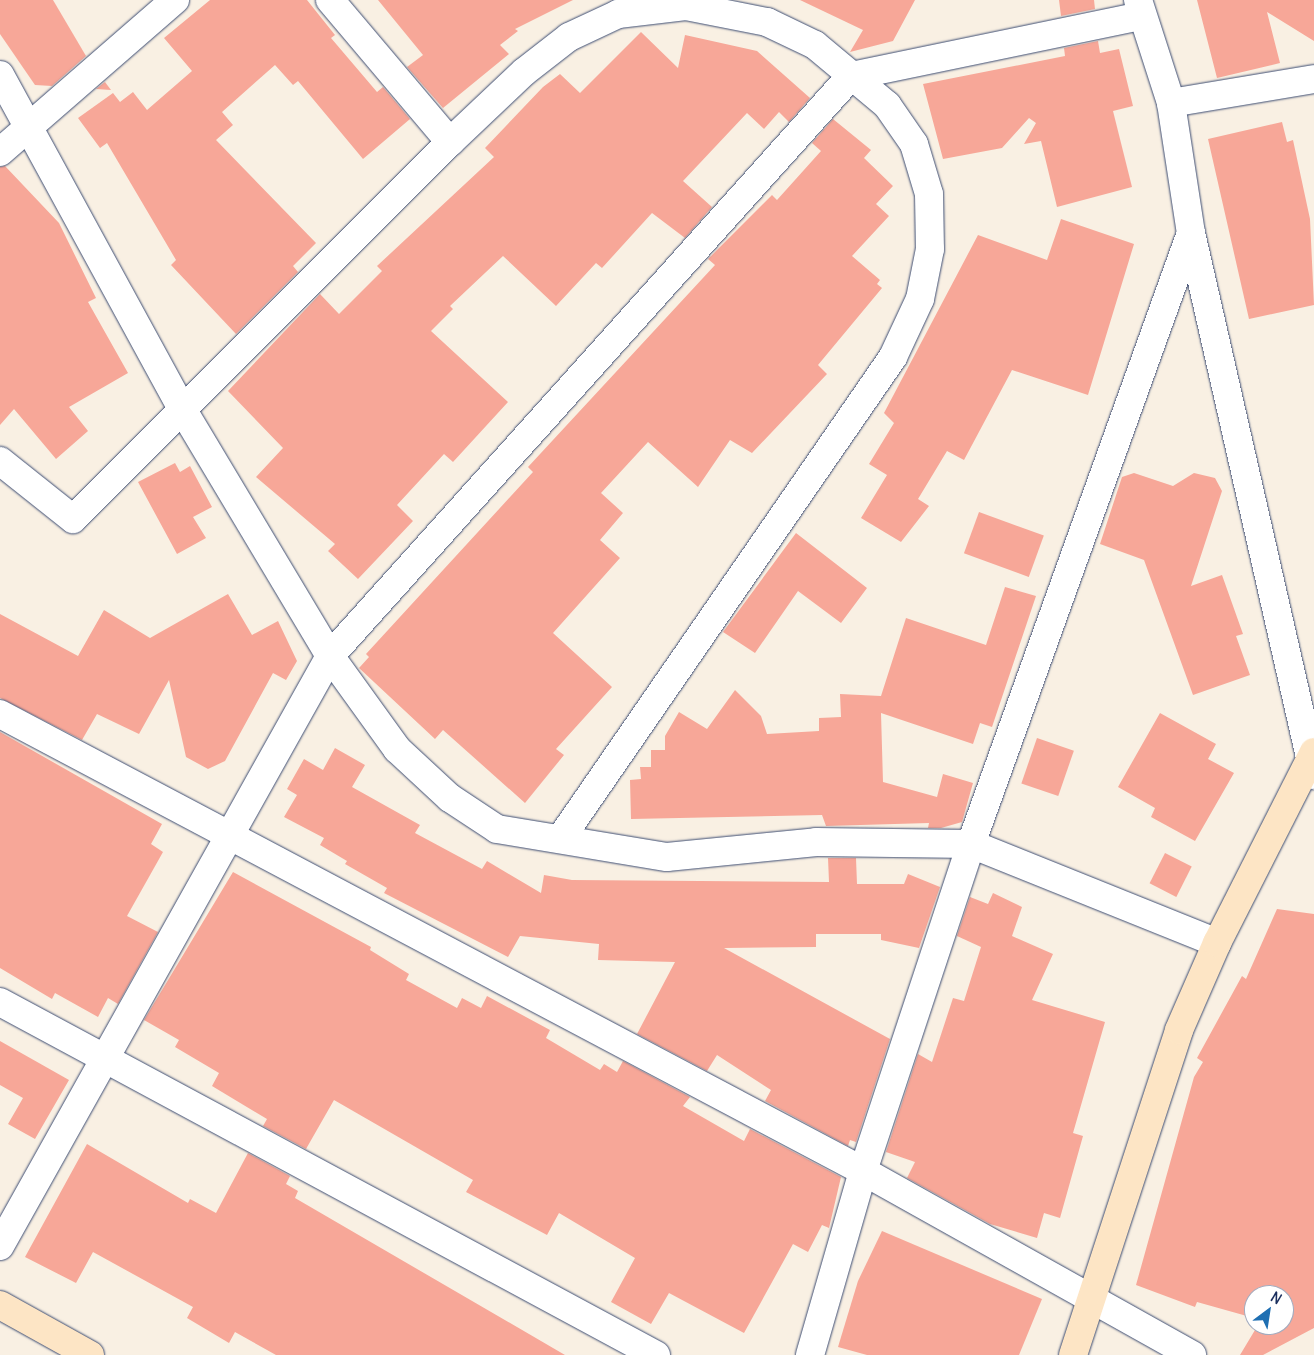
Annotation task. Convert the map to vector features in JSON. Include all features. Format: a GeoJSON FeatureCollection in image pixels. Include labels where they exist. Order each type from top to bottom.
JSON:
{"type":"FeatureCollection","features":[{"type":"Feature","properties":{"kind":"street"},"geometry":{"type":"LineString","coordinates":[[0,152],[174,0]]}},
{"type":"Feature","properties":{"kind":"street"},"geometry":{"type":"LineString","coordinates":[[330,0],[450,142]]}},
{"type":"Feature","properties":{"kind":"street"},"geometry":{"type":"LineString","coordinates":[[0,461],[73,519],[181,407],[450,142],[531,66],[569,37],[618,14],[686,6],[767,22],[815,45],[887,105],[914,144],[929,194],[930,249],[920,299],[893,357],[561,838]]}},
{"type":"Feature","properties":{"kind":"street"},"geometry":{"type":"LineString","coordinates":[[0,1246],[330,656],[851,76],[1139,8],[1172,103],[1191,233],[1313,762],[1217,943],[1179,1030],[1089,1298],[1073,1355]]}},
{"type":"Feature","properties":{"kind":"street"},"geometry":{"type":"LineString","coordinates":[[0,75],[181,407],[330,656],[397,749],[450,798],[497,829],[561,838],[666,857],[816,842],[971,844],[1217,943]]}},
{"type":"Feature","properties":{"kind":"street"},"geometry":{"type":"LineString","coordinates":[[1172,103],[1314,79]]}},
{"type":"Feature","properties":{"kind":"street"},"geometry":{"type":"LineString","coordinates":[[810,1355],[863,1171],[971,844],[1191,233]]}},
{"type":"Feature","properties":{"kind":"street"},"geometry":{"type":"LineString","coordinates":[[0,714],[863,1171],[1192,1355]]}},
{"type":"Feature","properties":{"kind":"street"},"geometry":{"type":"LineString","coordinates":[[0,1002],[656,1355]]}},
{"type":"Feature","properties":{"kind":"street"},"geometry":{"type":"LineString","coordinates":[[0,1306],[90,1355]]}},
{"type":"Feature","properties":{"kind":"building"},"geometry":{"type":"Polygon","coordinates":[[[0,0],[53,0],[86,56],[52,86],[35,85],[0,34],[0,0]]]}},
{"type":"Feature","properties":{"kind":"building"},"geometry":{"type":"Polygon","coordinates":[[[210,0],[307,0],[335,35],[331,38],[377,92],[383,87],[410,119],[363,159],[298,81],[293,85],[275,65],[222,112],[233,125],[216,140],[316,243],[293,266],[298,272],[236,334],[171,265],[176,260],[107,143],[100,148],[78,118],[113,93],[120,102],[133,92],[147,110],[192,71],[164,38],[210,0]]]}},
{"type":"Feature","properties":{"kind":"building"},"geometry":{"type":"Polygon","coordinates":[[[378,0],[573,0],[515,29],[518,31],[500,45],[509,54],[443,108],[407,67],[423,55],[378,0]]]}},
{"type":"Feature","properties":{"kind":"building"},"geometry":{"type":"Polygon","coordinates":[[[800,0],[915,0],[893,41],[850,52],[863,30],[800,0]]]}},
{"type":"Feature","properties":{"kind":"building"},"geometry":{"type":"Polygon","coordinates":[[[1059,0],[1094,0],[1095,9],[1061,16],[1059,0]]]}},
{"type":"Feature","properties":{"kind":"building"},"geometry":{"type":"Polygon","coordinates":[[[1197,0],[1314,0],[1314,41],[1267,12],[1280,63],[1217,78],[1197,0]]]}},
{"type":"Feature","properties":{"kind":"building"},"geometry":{"type":"Polygon","coordinates":[[[641,32],[678,68],[685,35],[757,51],[810,98],[789,122],[779,112],[764,129],[747,113],[683,181],[712,207],[685,238],[652,213],[602,268],[596,263],[556,306],[503,256],[450,306],[453,309],[431,331],[508,402],[453,462],[444,454],[397,505],[413,521],[358,579],[328,551],[335,544],[256,477],[283,448],[228,391],[320,294],[339,314],[382,271],[377,266],[494,157],[485,148],[543,87],[560,74],[580,93],[641,32]]]}},
{"type":"Feature","properties":{"kind":"building"},"geometry":{"type":"Polygon","coordinates":[[[1098,41],[1100,53],[1119,49],[1133,106],[1113,111],[1132,187],[1057,207],[1041,141],[1024,144],[1036,123],[1029,118],[1002,148],[943,159],[923,84],[1065,56],[1064,48],[1098,41]]]}},
{"type":"Feature","properties":{"kind":"building"},"geometry":{"type":"Polygon","coordinates":[[[105,82],[111,90],[96,89],[105,82]]]}},
{"type":"Feature","properties":{"kind":"building"},"geometry":{"type":"Polygon","coordinates":[[[833,119],[871,150],[864,158],[893,186],[876,204],[889,216],[852,256],[880,280],[877,284],[882,288],[818,365],[827,374],[752,453],[730,440],[698,487],[648,442],[601,493],[623,513],[600,540],[620,558],[553,633],[612,687],[556,749],[564,755],[525,803],[443,730],[435,739],[359,668],[369,657],[366,654],[533,472],[528,467],[715,265],[708,259],[772,195],[777,200],[821,151],[812,143],[833,119]]]}},
{"type":"Feature","properties":{"kind":"building"},"geometry":{"type":"Polygon","coordinates":[[[1282,122],[1287,142],[1293,140],[1310,219],[1314,305],[1249,319],[1208,139],[1282,122]]]}},
{"type":"Feature","properties":{"kind":"building"},"geometry":{"type":"Polygon","coordinates":[[[5,166],[59,223],[96,298],[88,302],[128,373],[69,407],[88,431],[56,459],[14,409],[0,425],[0,167],[5,166]]]}},
{"type":"Feature","properties":{"kind":"building"},"geometry":{"type":"Polygon","coordinates":[[[1061,219],[1134,244],[1088,395],[1012,370],[964,460],[947,451],[918,499],[929,506],[901,542],[861,518],[887,475],[869,464],[894,423],[884,413],[978,235],[1047,260],[1061,219]]]}},
{"type":"Feature","properties":{"kind":"building"},"geometry":{"type":"Polygon","coordinates":[[[175,463],[180,472],[190,466],[212,507],[193,517],[206,538],[177,554],[138,482],[175,463]]]}},
{"type":"Feature","properties":{"kind":"building"},"geometry":{"type":"Polygon","coordinates":[[[1134,473],[1173,486],[1194,473],[1215,478],[1222,491],[1191,586],[1222,575],[1243,634],[1236,636],[1250,675],[1193,695],[1144,560],[1100,544],[1122,477],[1134,473]]]}},
{"type":"Feature","properties":{"kind":"building"},"geometry":{"type":"Polygon","coordinates":[[[979,512],[1044,536],[1029,577],[964,553],[979,512]]]}},
{"type":"Feature","properties":{"kind":"building"},"geometry":{"type":"Polygon","coordinates":[[[796,533],[867,588],[841,623],[798,591],[755,653],[723,632],[796,533]]]}},
{"type":"Feature","properties":{"kind":"building"},"geometry":{"type":"Polygon","coordinates":[[[1005,587],[1036,596],[992,727],[980,723],[973,744],[881,713],[883,782],[937,797],[943,774],[973,783],[962,822],[941,828],[928,828],[929,823],[826,826],[822,815],[631,819],[630,780],[641,779],[640,767],[651,767],[651,750],[665,750],[665,736],[679,712],[707,729],[735,690],[761,716],[767,734],[819,731],[819,718],[841,717],[840,694],[881,696],[906,618],[986,645],[1005,587]]]}},
{"type":"Feature","properties":{"kind":"building"},"geometry":{"type":"Polygon","coordinates":[[[228,594],[252,635],[278,621],[297,661],[286,680],[273,673],[225,761],[208,769],[186,757],[169,680],[139,734],[97,714],[82,740],[0,698],[0,614],[78,656],[104,610],[150,638],[228,594]]]}},
{"type":"Feature","properties":{"kind":"building"},"geometry":{"type":"Polygon","coordinates":[[[1160,713],[1216,744],[1208,759],[1234,773],[1195,841],[1151,817],[1155,808],[1118,787],[1160,713]]]}},
{"type":"Feature","properties":{"kind":"building"},"geometry":{"type":"Polygon","coordinates":[[[0,732],[162,824],[151,844],[163,852],[127,916],[158,932],[118,1004],[108,998],[98,1017],[55,993],[52,999],[0,968],[0,732]]]}},
{"type":"Feature","properties":{"kind":"building"},"geometry":{"type":"Polygon","coordinates":[[[1037,738],[1074,751],[1058,796],[1021,783],[1037,738]]]}},
{"type":"Feature","properties":{"kind":"building"},"geometry":{"type":"Polygon","coordinates":[[[335,748],[365,765],[352,787],[420,825],[415,833],[482,869],[487,861],[541,893],[544,875],[572,880],[829,882],[828,858],[856,858],[857,884],[904,884],[908,874],[940,887],[919,948],[881,940],[881,934],[816,934],[816,947],[724,948],[890,1039],[856,1142],[850,1140],[848,1146],[765,1101],[771,1090],[717,1055],[707,1071],[637,1034],[675,962],[598,960],[599,944],[520,936],[508,957],[384,893],[387,888],[345,864],[347,861],[320,845],[324,838],[284,817],[297,795],[287,789],[304,759],[323,770],[335,748]]]}},
{"type":"Feature","properties":{"kind":"building"},"geometry":{"type":"Polygon","coordinates":[[[1165,853],[1192,867],[1176,897],[1150,883],[1165,853]]]}},
{"type":"Feature","properties":{"kind":"building"},"geometry":{"type":"Polygon","coordinates":[[[233,872],[371,947],[370,950],[409,974],[406,980],[457,1008],[462,998],[481,1008],[487,996],[550,1030],[546,1038],[600,1070],[604,1064],[617,1072],[623,1061],[690,1097],[683,1106],[744,1141],[750,1129],[841,1177],[829,1228],[822,1225],[808,1252],[793,1244],[744,1333],[669,1293],[651,1324],[611,1302],[635,1258],[559,1213],[547,1235],[466,1192],[473,1180],[334,1100],[306,1149],[263,1126],[267,1119],[212,1086],[219,1073],[175,1047],[179,1040],[144,1020],[233,872]]]}},
{"type":"Feature","properties":{"kind":"building"},"geometry":{"type":"Polygon","coordinates":[[[993,893],[1022,907],[1012,936],[1053,954],[1032,1000],[1105,1022],[1073,1133],[1083,1136],[1060,1218],[1044,1213],[1037,1238],[990,1224],[907,1178],[915,1162],[886,1152],[918,1054],[932,1062],[953,998],[964,1001],[981,947],[957,936],[970,897],[988,904],[993,893]]]}},
{"type":"Feature","properties":{"kind":"building"},"geometry":{"type":"Polygon","coordinates":[[[1277,909],[1314,914],[1314,1328],[1263,1355],[1240,1355],[1252,1335],[1294,1335],[1294,1285],[1244,1285],[1244,1315],[1197,1302],[1195,1307],[1136,1285],[1194,1077],[1203,1062],[1197,1058],[1242,976],[1246,979],[1277,909]]]}},
{"type":"Feature","properties":{"kind":"building"},"geometry":{"type":"Polygon","coordinates":[[[0,1041],[69,1080],[35,1139],[8,1124],[23,1098],[0,1085],[0,1041]]]}},
{"type":"Feature","properties":{"kind":"building"},"geometry":{"type":"Polygon","coordinates":[[[87,1144],[188,1203],[190,1199],[216,1213],[248,1153],[290,1176],[286,1184],[298,1191],[295,1198],[565,1355],[276,1355],[235,1332],[229,1343],[187,1318],[193,1307],[93,1252],[76,1283],[25,1257],[87,1144]]]}},
{"type":"Feature","properties":{"kind":"building"},"geometry":{"type":"Polygon","coordinates":[[[882,1231],[1042,1299],[1019,1355],[867,1355],[838,1347],[858,1281],[882,1231]]]}}]}
